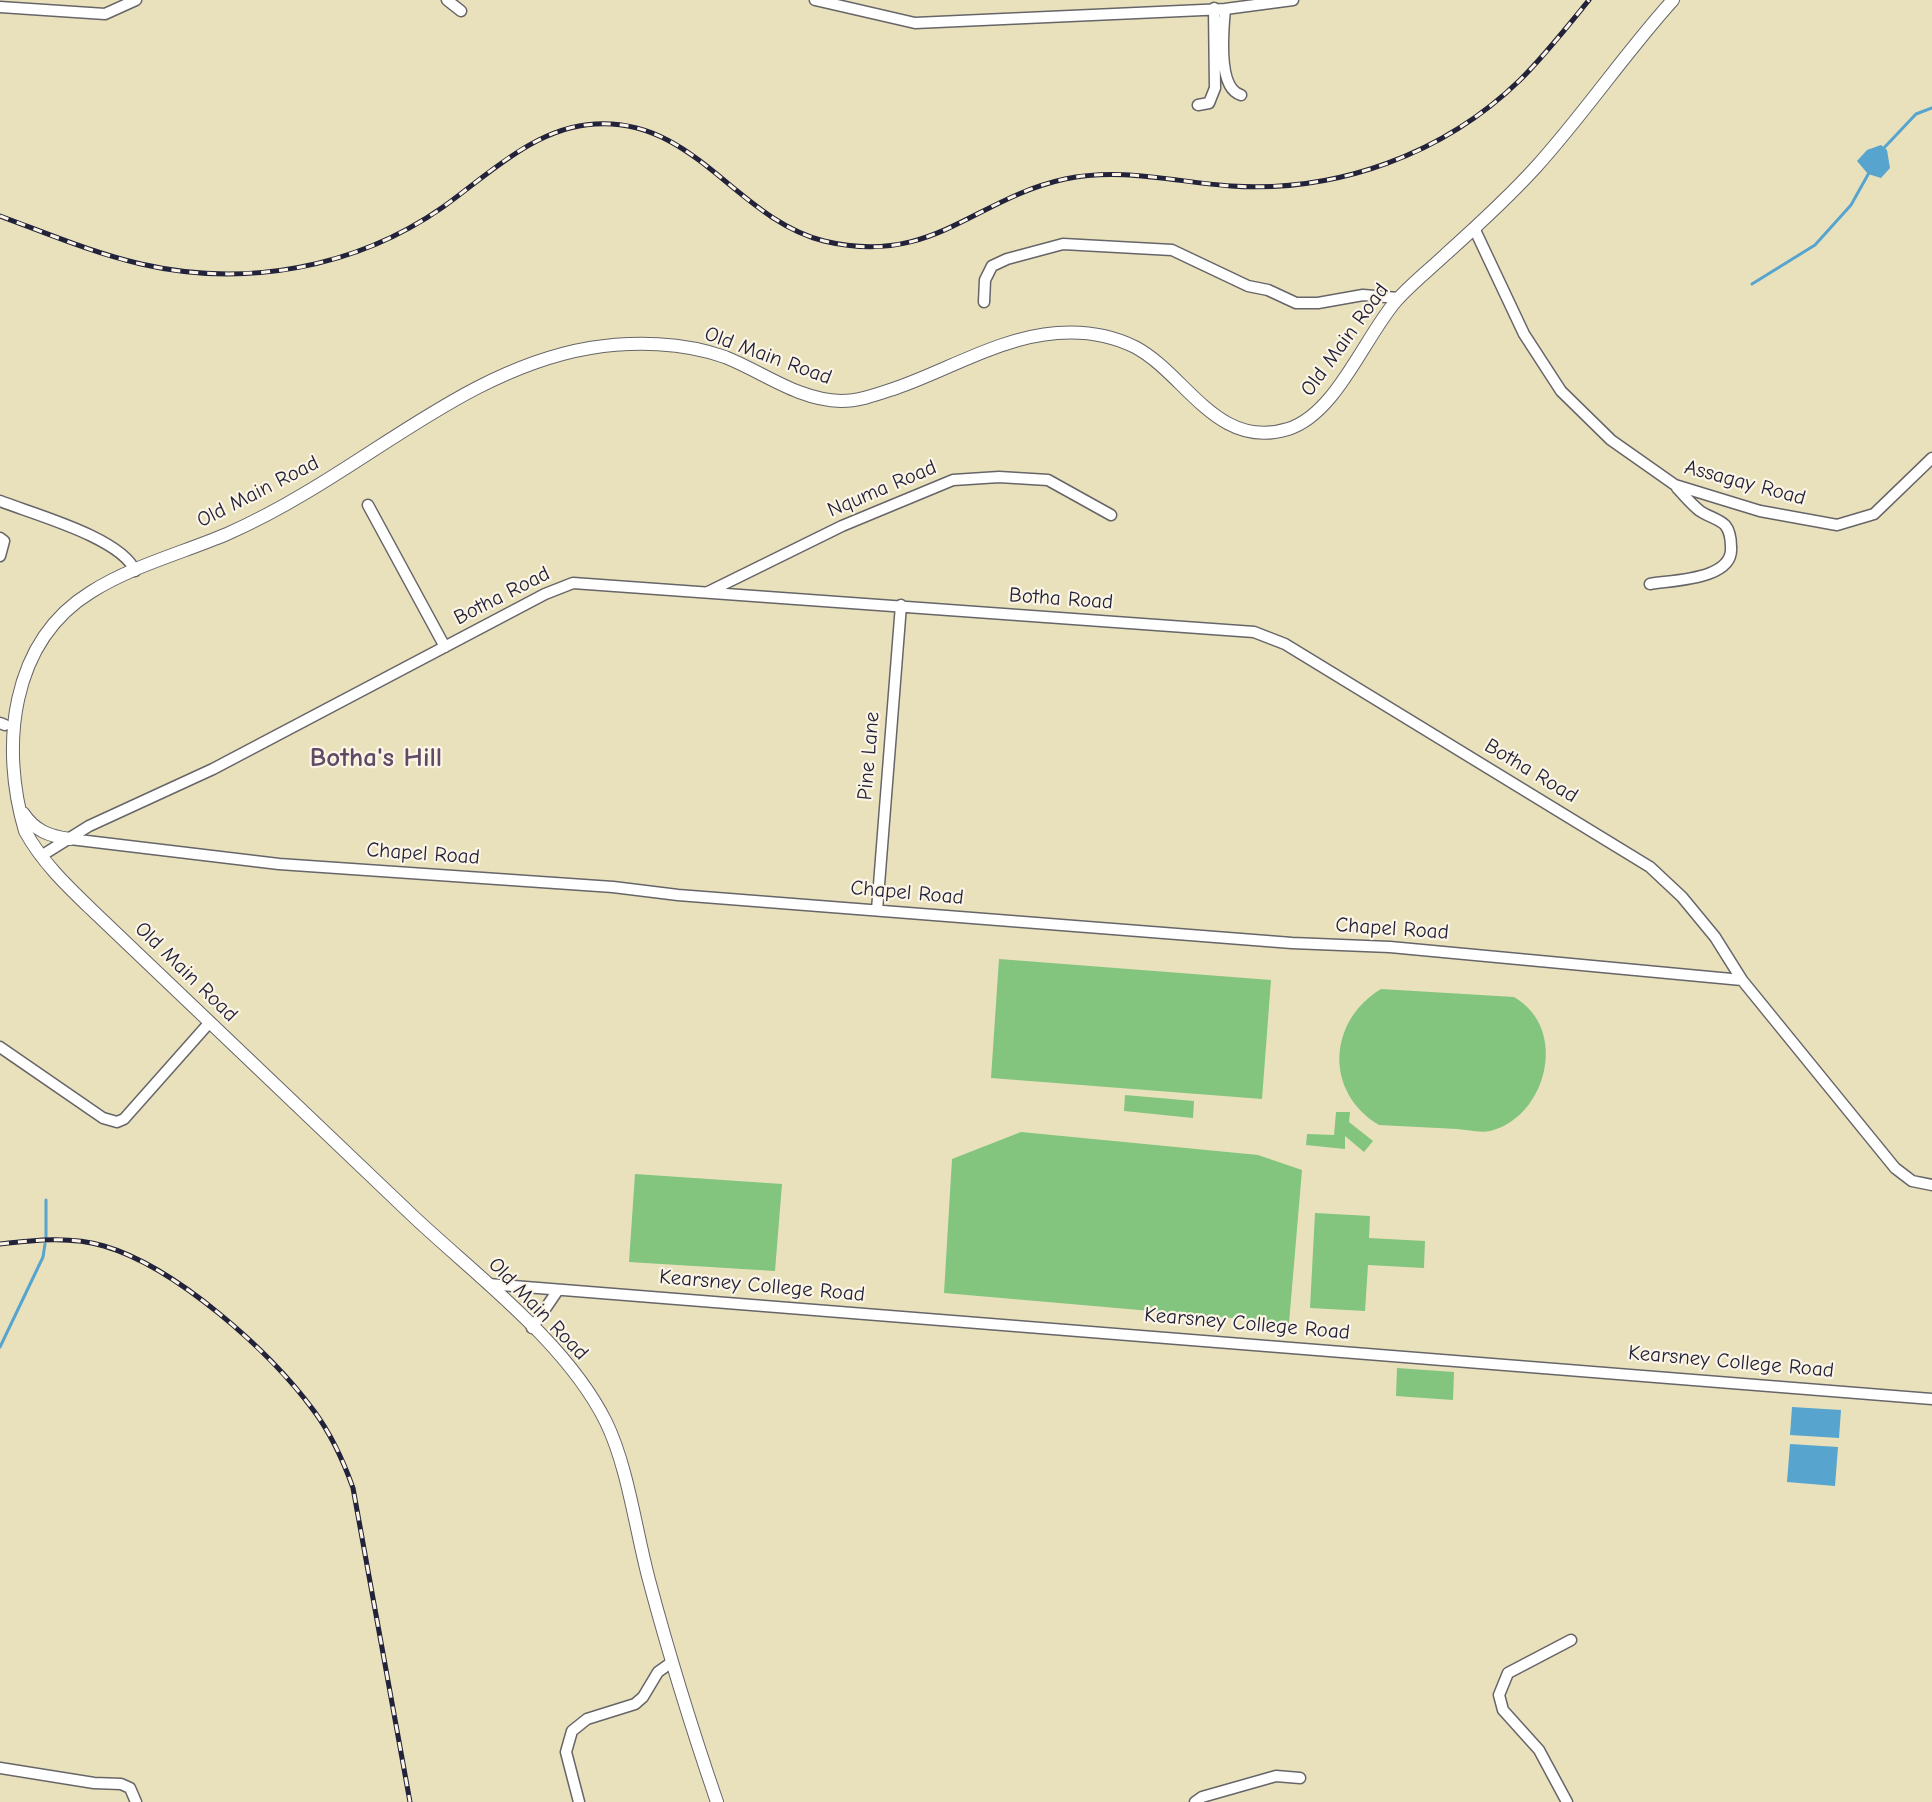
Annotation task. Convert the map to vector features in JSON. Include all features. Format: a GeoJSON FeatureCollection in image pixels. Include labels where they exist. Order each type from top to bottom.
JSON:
{"type":"FeatureCollection","features":[{"type":"Feature","properties":{"kind":"main road","name":"Old Main Road"},"geometry":{"type":"LineString","coordinates":[[717,1802],[672,1662],[620,1460],[607,1424],[573,1371],[532,1328],[58,877],[41,856],[25,830],[10,795],[3,744],[3,724],[21,668],[46,630],[60,614],[87,594],[135,571],[233,531],[296,498],[432,414],[502,376],[543,359],[592,348],[632,345],[691,348],[725,357],[804,394],[822,399],[851,401],[902,386],[985,352],[1037,336],[1054,333],[1094,334],[1135,347],[1151,358],[1191,396],[1220,419],[1242,429],[1268,432],[1296,426],[1321,409],[1398,298],[1536,168],[1645,30],[1673,0]]}},
{"type":"Feature","properties":{"kind":"main road"},"geometry":{"type":"LineString","coordinates":[[10,795],[37,830],[70,839]]}},
{"type":"Feature","properties":{"kind":"street"},"geometry":{"type":"LineString","coordinates":[[0,7],[105,14],[136,0]]}},
{"type":"Feature","properties":{"kind":"street"},"geometry":{"type":"LineString","coordinates":[[447,0],[461,11]]}},
{"type":"Feature","properties":{"kind":"street"},"geometry":{"type":"LineString","coordinates":[[815,0],[915,23],[1219,9],[1285,1]]}},
{"type":"Feature","properties":{"kind":"street"},"geometry":{"type":"LineString","coordinates":[[1219,9],[1226,81],[1235,94],[1241,95]]}},
{"type":"Feature","properties":{"kind":"street"},"geometry":{"type":"LineString","coordinates":[[1198,105],[1209,103],[1215,88],[1219,9]]}},
{"type":"Feature","properties":{"kind":"street","name":"Assagay Road"},"geometry":{"type":"LineString","coordinates":[[1474,228],[1524,334],[1561,391],[1611,440],[1675,485],[1760,511],[1837,525],[1859,521],[1874,514],[1931,460]]}},
{"type":"Feature","properties":{"kind":"street"},"geometry":{"type":"LineString","coordinates":[[984,302],[985,280],[992,266],[1007,259],[1063,244],[1172,250],[1248,285],[1268,290],[1296,303],[1318,303],[1364,295],[1398,298]]}},
{"type":"Feature","properties":{"kind":"street","name":"Nquma Road"},"geometry":{"type":"LineString","coordinates":[[708,592],[842,526],[953,480],[999,477],[1048,480],[1111,515]]}},
{"type":"Feature","properties":{"kind":"street"},"geometry":{"type":"LineString","coordinates":[[1650,584],[1713,573],[1728,562],[1732,554],[1730,536],[1724,524],[1698,510],[1675,485]]}},
{"type":"Feature","properties":{"kind":"street"},"geometry":{"type":"LineString","coordinates":[[0,501],[108,543],[125,555],[135,571]]}},
{"type":"Feature","properties":{"kind":"street"},"geometry":{"type":"LineString","coordinates":[[368,505],[445,647]]}},
{"type":"Feature","properties":{"kind":"street"},"geometry":{"type":"LineString","coordinates":[[0,538],[4,541],[4,548],[0,556]]}},
{"type":"Feature","properties":{"kind":"street","name":"Botha Road"},"geometry":{"type":"LineString","coordinates":[[41,856],[89,826],[213,769],[545,594],[573,583],[901,606],[1060,620],[1233,630],[1269,636],[1650,867],[1682,897],[1715,937],[1742,980],[1894,1168],[1912,1181],[1932,1185]]}},
{"type":"Feature","properties":{"kind":"street","name":"Pine Lane"},"geometry":{"type":"LineString","coordinates":[[876,910],[901,606]]}},
{"type":"Feature","properties":{"kind":"street","name":"Chapel Road"},"geometry":{"type":"LineString","coordinates":[[70,839],[279,864],[601,886],[678,895],[1292,943],[1390,947],[1742,980]]}},
{"type":"Feature","properties":{"kind":"street"},"geometry":{"type":"LineString","coordinates":[[0,1047],[103,1118],[117,1122],[124,1119],[210,1022]]}},
{"type":"Feature","properties":{"kind":"street","name":"Kearsney College Road"},"geometry":{"type":"LineString","coordinates":[[488,1284],[1932,1399]]}},
{"type":"Feature","properties":{"kind":"street"},"geometry":{"type":"LineString","coordinates":[[532,1328],[558,1290]]}},
{"type":"Feature","properties":{"kind":"street"},"geometry":{"type":"LineString","coordinates":[[1567,1802],[1539,1750],[1503,1710],[1499,1695],[1509,1673],[1571,1640]]}},
{"type":"Feature","properties":{"kind":"street"},"geometry":{"type":"LineString","coordinates":[[579,1802],[567,1752],[572,1731],[587,1719],[634,1704],[643,1697],[658,1672],[672,1662]]}},
{"type":"Feature","properties":{"kind":"street"},"geometry":{"type":"LineString","coordinates":[[0,1768],[94,1784],[122,1784],[129,1788],[136,1802]]}},
{"type":"Feature","properties":{"kind":"street"},"geometry":{"type":"LineString","coordinates":[[1195,1802],[1202,1797],[1276,1776],[1300,1778]]}},
{"type":"Feature","properties":{"kind":"green space"},"geometry":{"type":"Polygon","coordinates":[[[999,959],[1271,980],[1262,1099],[991,1078],[999,959]]]}},
{"type":"Feature","properties":{"kind":"green space"},"geometry":{"type":"Polygon","coordinates":[[[1381,989],[1514,997],[1531,1011],[1542,1030],[1546,1050],[1544,1071],[1537,1091],[1525,1109],[1509,1123],[1482,1132],[1379,1125],[1361,1111],[1349,1094],[1341,1076],[1340,1057],[1343,1037],[1351,1019],[1363,1003],[1381,989]]]}},
{"type":"Feature","properties":{"kind":"green space"},"geometry":{"type":"Polygon","coordinates":[[[1125,1095],[1194,1101],[1193,1118],[1124,1111],[1125,1095]]]}},
{"type":"Feature","properties":{"kind":"green space"},"geometry":{"type":"Polygon","coordinates":[[[1336,1112],[1350,1112],[1349,1122],[1373,1141],[1364,1152],[1345,1136],[1345,1149],[1306,1145],[1307,1134],[1334,1135],[1336,1112]]]}},
{"type":"Feature","properties":{"kind":"green space"},"geometry":{"type":"Polygon","coordinates":[[[1021,1132],[1258,1155],[1302,1170],[1289,1323],[944,1293],[952,1159],[1021,1132]]]}},
{"type":"Feature","properties":{"kind":"green space"},"geometry":{"type":"Polygon","coordinates":[[[635,1174],[782,1184],[775,1271],[629,1262],[635,1174]]]}},
{"type":"Feature","properties":{"kind":"green space"},"geometry":{"type":"Polygon","coordinates":[[[1315,1213],[1370,1216],[1369,1238],[1425,1241],[1424,1268],[1368,1265],[1365,1311],[1310,1308],[1315,1213]]]}},
{"type":"Feature","properties":{"kind":"green space"},"geometry":{"type":"Polygon","coordinates":[[[1397,1368],[1454,1372],[1453,1400],[1396,1396],[1397,1368]]]}},
{"type":"Feature","properties":{"kind":"water"},"geometry":{"type":"Polygon","coordinates":[[[1881,145],[1887,150],[1890,168],[1881,178],[1868,174],[1857,161],[1867,150],[1881,145]]]}},
{"type":"Feature","properties":{"kind":"water"},"geometry":{"type":"Polygon","coordinates":[[[1792,1407],[1841,1410],[1839,1438],[1790,1435],[1792,1407]]]}},
{"type":"Feature","properties":{"kind":"water"},"geometry":{"type":"Polygon","coordinates":[[[1790,1444],[1838,1447],[1835,1486],[1787,1482],[1790,1444]]]}},
{"type":"Feature","properties":{"kind":"waterway"},"geometry":{"type":"LineString","coordinates":[[1882,150],[1916,114],[1932,108]]}},
{"type":"Feature","properties":{"kind":"waterway"},"geometry":{"type":"LineString","coordinates":[[1752,284],[1815,245],[1851,205],[1870,171]]}},
{"type":"Feature","properties":{"kind":"waterway"},"geometry":{"type":"LineString","coordinates":[[46,1200],[46,1237]]}},
{"type":"Feature","properties":{"kind":"waterway"},"geometry":{"type":"LineString","coordinates":[[0,1347],[43,1257],[45,1244]]}},
{"type":"Feature","properties":{"kind":"railway"},"geometry":{"type":"LineString","coordinates":[[0,216],[105,254],[180,271],[220,274],[259,273],[298,267],[337,258],[374,245],[409,228],[443,207],[514,154],[533,143],[573,127],[595,124],[630,126],[660,137],[688,152],[765,212],[793,229],[824,241],[862,247],[894,245],[923,238],[1033,188],[1065,179],[1107,174],[1148,176],[1231,186],[1271,186],[1310,183],[1349,175],[1387,163],[1423,148],[1458,129],[1490,106],[1520,80],[1589,0]]}},
{"type":"Feature","properties":{"kind":"railway"},"geometry":{"type":"LineString","coordinates":[[0,1244],[39,1240],[91,1243],[132,1257],[161,1272],[219,1314],[247,1338],[273,1363],[314,1411],[336,1448],[353,1488],[410,1802]]}},
{"type":"Feature","properties":{"kind":"district","name":"Botha's Hill"},"geometry":{"type":"Point","coordinates":[376,758]}}]}
